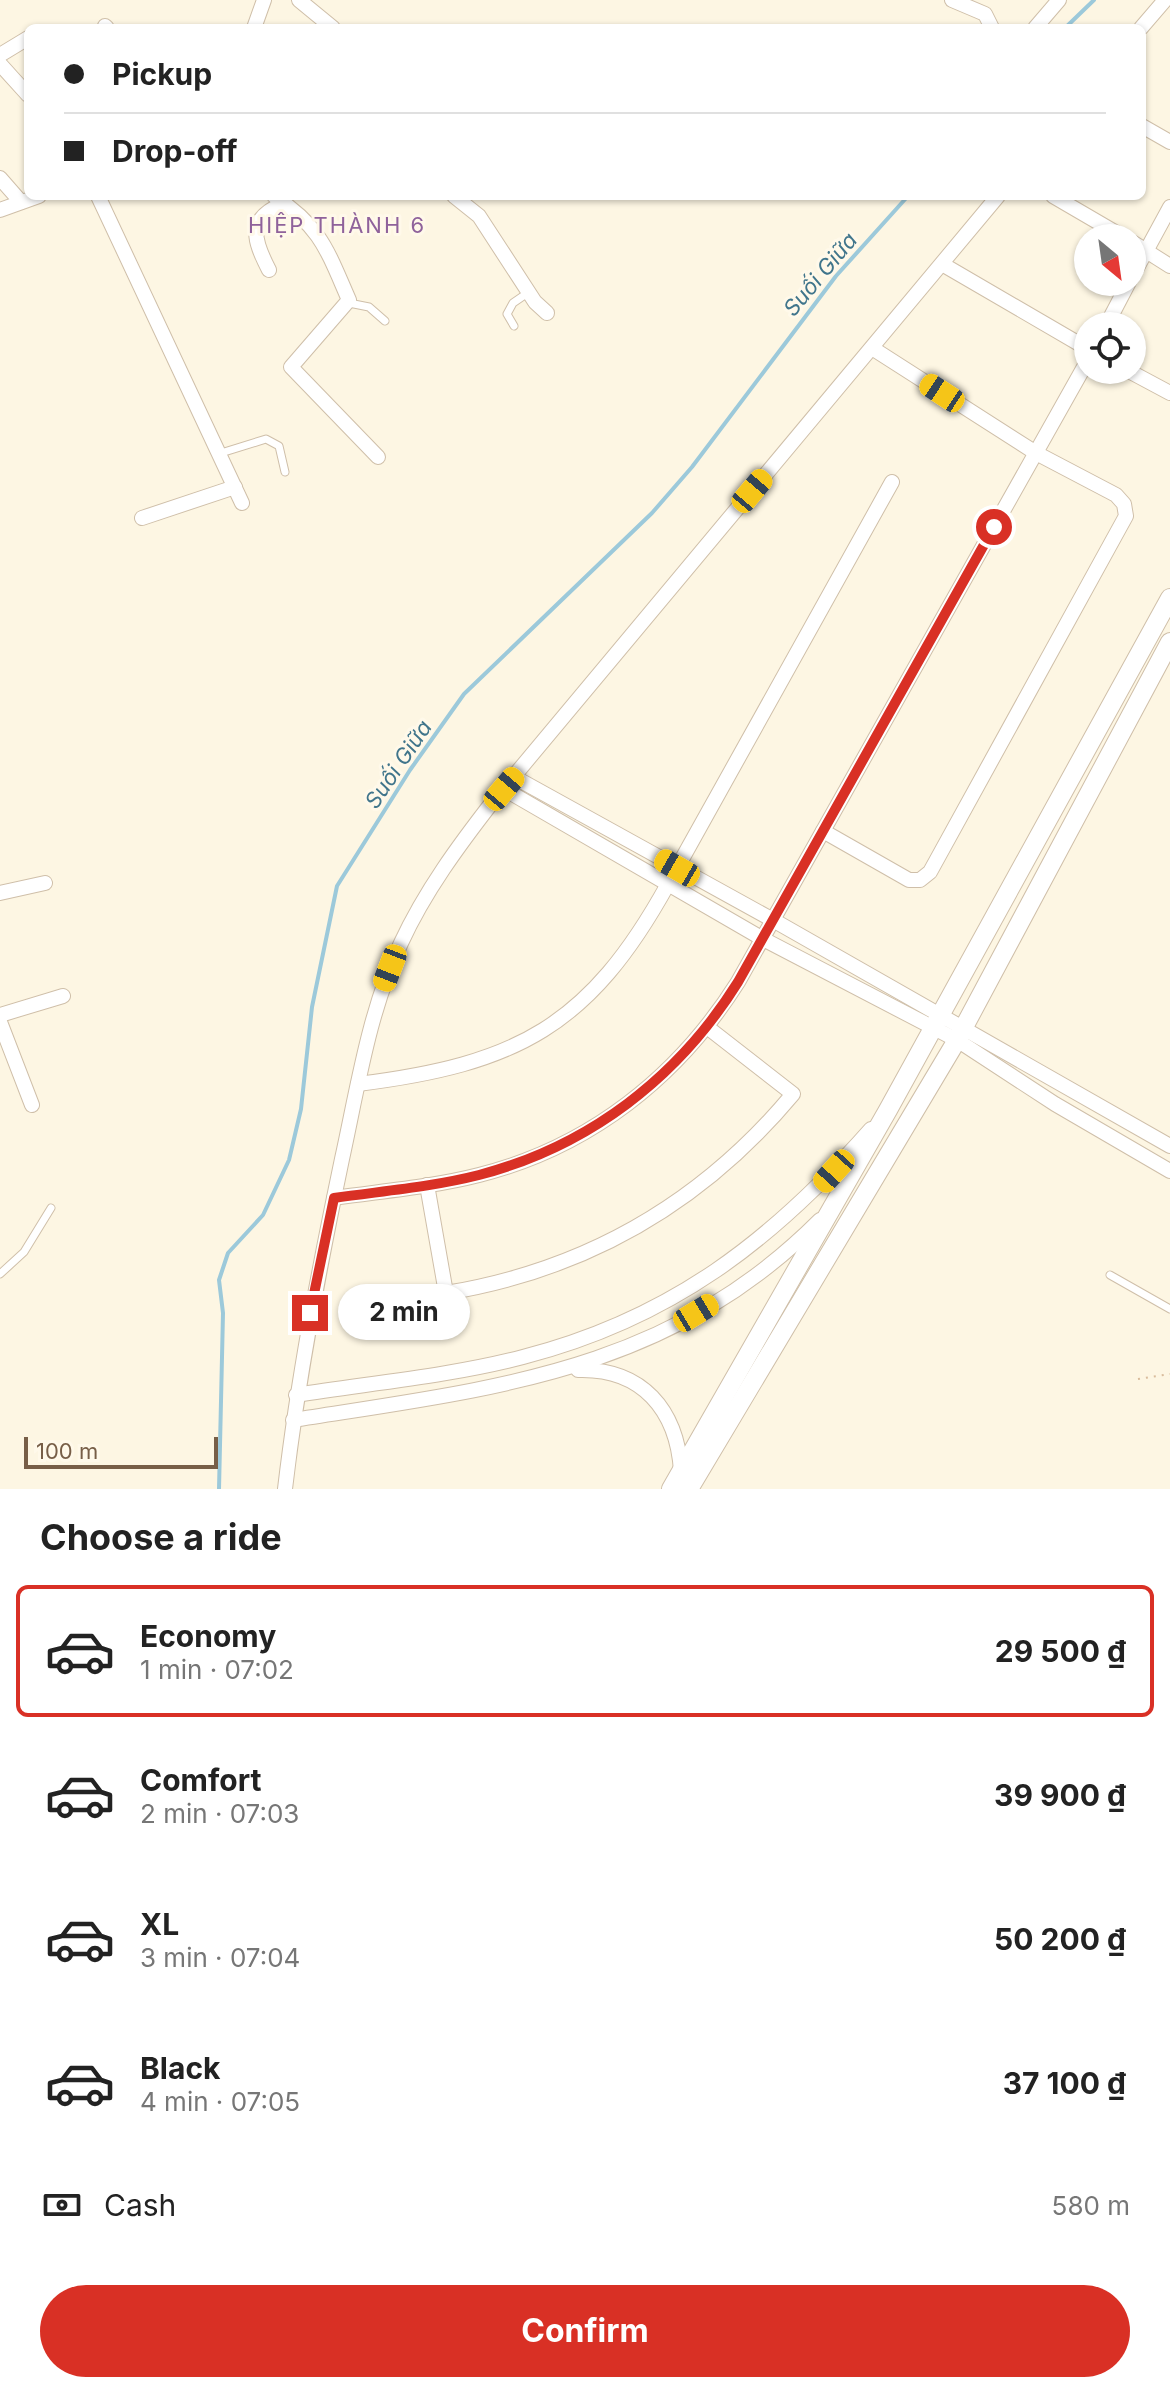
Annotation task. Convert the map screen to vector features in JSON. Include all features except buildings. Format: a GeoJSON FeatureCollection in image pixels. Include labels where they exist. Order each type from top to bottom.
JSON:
{"type":"FeatureCollection","features":[{"type":"Feature","properties":{"kind":"street"},"geometry":{"type":"LineString","coordinates":[[255,24],[264,0]]}},
{"type":"Feature","properties":{"kind":"street"},"geometry":{"type":"LineString","coordinates":[[299,0],[328,24]]}},
{"type":"Feature","properties":{"kind":"street"},"geometry":{"type":"LineString","coordinates":[[952,0],[985,14],[990,24]]}},
{"type":"Feature","properties":{"kind":"street"},"geometry":{"type":"LineString","coordinates":[[1038,24],[1059,0]]}},
{"type":"Feature","properties":{"kind":"street"},"geometry":{"type":"LineString","coordinates":[[1144,24],[1165,0]]}},
{"type":"Feature","properties":{"kind":"street"},"geometry":{"type":"LineString","coordinates":[[0,55],[24,40]]}},
{"type":"Feature","properties":{"kind":"street"},"geometry":{"type":"LineString","coordinates":[[0,64],[24,91]]}},
{"type":"Feature","properties":{"kind":"street"},"geometry":{"type":"LineString","coordinates":[[1146,128],[1170,142]]}},
{"type":"Feature","properties":{"kind":"street"},"geometry":{"type":"LineString","coordinates":[[0,178],[21,202]]}},
{"type":"Feature","properties":{"kind":"street"},"geometry":{"type":"LineString","coordinates":[[0,210],[27,200]]}},
{"type":"Feature","properties":{"kind":"street"},"geometry":{"type":"LineString","coordinates":[[100,200],[242,503]]}},
{"type":"Feature","properties":{"kind":"street"},"geometry":{"type":"LineString","coordinates":[[269,270],[254,239],[256,228],[279,200],[321,237],[349,303],[291,367],[378,457]]}},
{"type":"Feature","properties":{"kind":"street"},"geometry":{"type":"LineString","coordinates":[[459,200],[479,216],[529,292],[547,313]]}},
{"type":"Feature","properties":{"kind":"street"},"geometry":{"type":"LineString","coordinates":[[285,1489],[296,1395],[358,1084],[380,994],[401,943],[452,856],[504,789],[995,200]]}},
{"type":"Feature","properties":{"kind":"street"},"geometry":{"type":"LineString","coordinates":[[1060,200],[1101,224]]}},
{"type":"Feature","properties":{"kind":"street"},"geometry":{"type":"LineString","coordinates":[[1170,207],[1146,250],[1170,266]]}},
{"type":"Feature","properties":{"kind":"street"},"geometry":{"type":"LineString","coordinates":[[942,264],[1074,341]]}},
{"type":"Feature","properties":{"kind":"street"},"geometry":{"type":"LineString","coordinates":[[823,831],[909,880],[920,880],[930,872],[1126,516],[1124,504],[1116,495],[1036,453],[872,348]]}},
{"type":"Feature","properties":{"kind":"street"},"geometry":{"type":"LineString","coordinates":[[1146,380],[1170,393]]}},
{"type":"Feature","properties":{"kind":"street"},"geometry":{"type":"LineString","coordinates":[[334,1198],[427,1185],[502,1169],[573,1139],[647,1089],[707,1027],[763,939],[1075,384]]}},
{"type":"Feature","properties":{"kind":"street"},"geometry":{"type":"LineString","coordinates":[[677,868],[892,482]]}},
{"type":"Feature","properties":{"kind":"street"},"geometry":{"type":"LineString","coordinates":[[142,518],[235,487]]}},
{"type":"Feature","properties":{"kind":"street"},"geometry":{"type":"LineString","coordinates":[[671,1489],[888,1110],[1170,598]]}},
{"type":"Feature","properties":{"kind":"street"},"geometry":{"type":"LineString","coordinates":[[689,1489],[960,1033],[1170,642]]}},
{"type":"Feature","properties":{"kind":"street"},"geometry":{"type":"LineString","coordinates":[[514,777],[773,920],[936,1021]]}},
{"type":"Feature","properties":{"kind":"street"},"geometry":{"type":"LineString","coordinates":[[504,789],[763,939],[960,1033],[1170,1146]]}},
{"type":"Feature","properties":{"kind":"street"},"geometry":{"type":"LineString","coordinates":[[0,893],[45,883]]}},
{"type":"Feature","properties":{"kind":"street"},"geometry":{"type":"LineString","coordinates":[[358,1084],[459,1068],[505,1051],[549,1026],[583,1000],[614,968],[640,933],[668,884]]}},
{"type":"Feature","properties":{"kind":"street"},"geometry":{"type":"LineString","coordinates":[[0,1015],[63,996]]}},
{"type":"Feature","properties":{"kind":"street"},"geometry":{"type":"LineString","coordinates":[[0,1022],[32,1105]]}},
{"type":"Feature","properties":{"kind":"street"},"geometry":{"type":"LineString","coordinates":[[427,1185],[446,1293],[531,1274],[586,1254],[638,1228],[711,1178],[754,1138],[793,1094],[707,1027]]}},
{"type":"Feature","properties":{"kind":"street"},"geometry":{"type":"LineString","coordinates":[[960,1033],[1055,1104],[1170,1171]]}},
{"type":"Feature","properties":{"kind":"street"},"geometry":{"type":"LineString","coordinates":[[296,1395],[521,1358],[588,1338],[653,1309],[714,1274],[771,1232],[822,1184],[888,1110]]}},
{"type":"Feature","properties":{"kind":"street"},"geometry":{"type":"LineString","coordinates":[[293,1420],[490,1389],[562,1372],[630,1347],[717,1301],[786,1250],[830,1210]]}},
{"type":"Feature","properties":{"kind":"street"},"geometry":{"type":"LineString","coordinates":[[562,1372],[603,1371],[646,1389],[661,1404],[671,1422],[681,1471]]}},
{"type":"Feature","properties":{"kind":"lane"},"geometry":{"type":"LineString","coordinates":[[514,326],[507,314],[513,303],[529,292]]}},
{"type":"Feature","properties":{"kind":"lane"},"geometry":{"type":"LineString","coordinates":[[349,303],[369,307],[385,321]]}},
{"type":"Feature","properties":{"kind":"lane"},"geometry":{"type":"LineString","coordinates":[[221,453],[266,439],[279,446],[285,472]]}},
{"type":"Feature","properties":{"kind":"lane"},"geometry":{"type":"LineString","coordinates":[[0,1274],[24,1252],[51,1208]]}},
{"type":"Feature","properties":{"kind":"lane"},"geometry":{"type":"LineString","coordinates":[[1110,1275],[1170,1309]]}},
{"type":"Feature","properties":{"kind":"path"},"geometry":{"type":"LineString","coordinates":[[1138,1379],[1170,1374]]}},
{"type":"Feature","properties":{"kind":"waterway","name":"Suối Giữa"},"geometry":{"type":"LineString","coordinates":[[1069,24],[1094,0]]}},
{"type":"Feature","properties":{"kind":"waterway","name":"Suối Giữa"},"geometry":{"type":"LineString","coordinates":[[219,1489],[223,1313],[219,1280],[228,1253],[263,1215],[289,1160],[301,1109],[312,1007],[337,886],[410,770],[464,694],[652,513],[692,467],[836,276],[904,200]]}},
{"type":"Feature","properties":{"kind":"district","name":"HIỆP THÀNH 6"},"geometry":{"type":"Point","coordinates":[337,225]}},
{"type":"Feature","properties":{"kind":"route"},"geometry":{"type":"LineString","coordinates":[[310,1313],[334,1198],[477,1176],[550,1150],[596,1126],[638,1097],[693,1044],[725,1004],[738,982],[994,527]]}}]}
